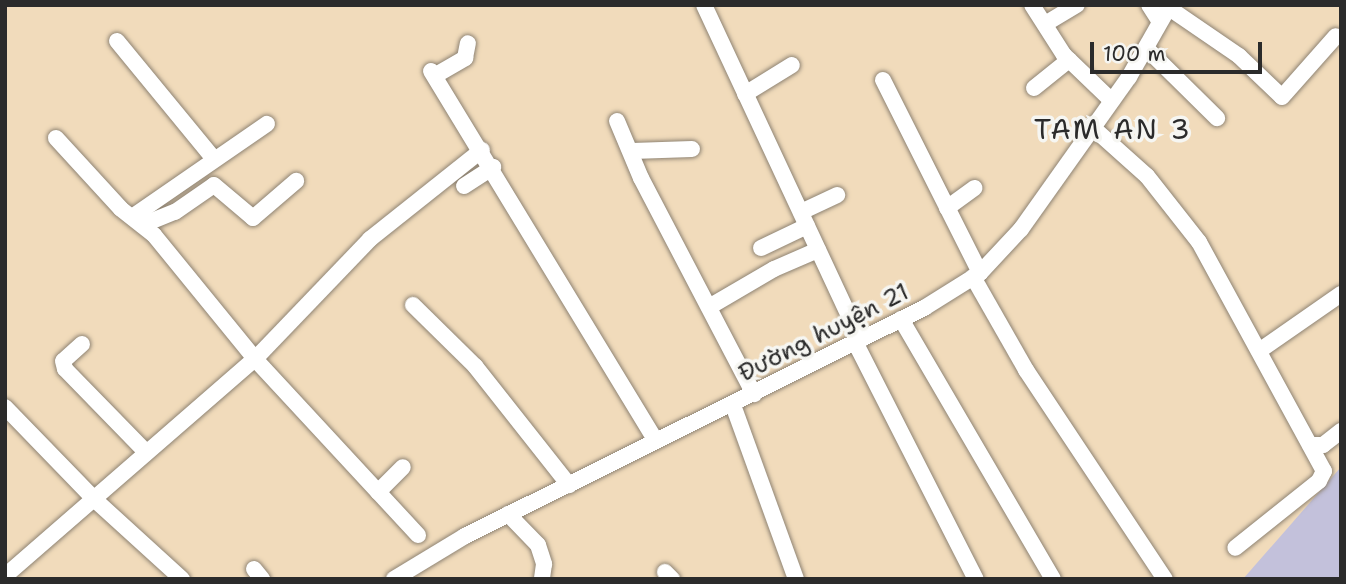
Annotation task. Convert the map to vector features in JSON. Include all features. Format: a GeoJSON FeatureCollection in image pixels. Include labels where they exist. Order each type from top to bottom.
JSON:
{"type":"FeatureCollection","features":[{"type":"Feature","properties":{"kind":"street"},"geometry":{"type":"LineString","coordinates":[[704,5],[858,341],[976,579]]}},
{"type":"Feature","properties":{"kind":"street"},"geometry":{"type":"LineString","coordinates":[[1032,5],[1069,60],[1112,101]]}},
{"type":"Feature","properties":{"kind":"street"},"geometry":{"type":"LineString","coordinates":[[1045,24],[1077,5]]}},
{"type":"Feature","properties":{"kind":"street"},"geometry":{"type":"LineString","coordinates":[[1149,5],[1160,22]]}},
{"type":"Feature","properties":{"kind":"street"},"geometry":{"type":"LineString","coordinates":[[1169,7],[1239,56],[1282,97],[1336,36]]}},
{"type":"Feature","properties":{"kind":"street","name":"Đường huyện 21"},"geometry":{"type":"LineString","coordinates":[[394,579],[508,514],[733,405],[901,319],[976,275],[1021,229],[1091,126],[1112,101],[1169,7]]}},
{"type":"Feature","properties":{"kind":"street"},"geometry":{"type":"LineString","coordinates":[[117,41],[213,158]]}},
{"type":"Feature","properties":{"kind":"street"},"geometry":{"type":"LineString","coordinates":[[468,43],[466,58],[434,73],[656,441]]}},
{"type":"Feature","properties":{"kind":"street"},"geometry":{"type":"LineString","coordinates":[[1146,48],[1217,118]]}},
{"type":"Feature","properties":{"kind":"street"},"geometry":{"type":"LineString","coordinates":[[1034,89],[1069,60]]}},
{"type":"Feature","properties":{"kind":"street"},"geometry":{"type":"LineString","coordinates":[[745,94],[792,65]]}},
{"type":"Feature","properties":{"kind":"street"},"geometry":{"type":"LineString","coordinates":[[883,80],[947,208],[976,275],[1026,370],[1165,579]]}},
{"type":"Feature","properties":{"kind":"street"},"geometry":{"type":"LineString","coordinates":[[617,121],[632,151],[641,178],[754,394]]}},
{"type":"Feature","properties":{"kind":"street"},"geometry":{"type":"LineString","coordinates":[[137,221],[213,158],[267,124]]}},
{"type":"Feature","properties":{"kind":"street"},"geometry":{"type":"LineString","coordinates":[[1091,126],[1168,200],[1199,242],[1310,445],[1323,476],[1235,548]]}},
{"type":"Feature","properties":{"kind":"street"},"geometry":{"type":"LineString","coordinates":[[56,138],[137,221],[255,359],[418,535]]}},
{"type":"Feature","properties":{"kind":"street"},"geometry":{"type":"LineString","coordinates":[[632,151],[692,149]]}},
{"type":"Feature","properties":{"kind":"street"},"geometry":{"type":"LineString","coordinates":[[5,576],[145,451],[255,359],[370,239],[482,150]]}},
{"type":"Feature","properties":{"kind":"street"},"geometry":{"type":"LineString","coordinates":[[464,186],[493,167]]}},
{"type":"Feature","properties":{"kind":"street"},"geometry":{"type":"LineString","coordinates":[[137,221],[175,212],[214,185],[253,218],[296,181]]}},
{"type":"Feature","properties":{"kind":"street"},"geometry":{"type":"LineString","coordinates":[[947,208],[975,188]]}},
{"type":"Feature","properties":{"kind":"street"},"geometry":{"type":"LineString","coordinates":[[761,248],[837,195]]}},
{"type":"Feature","properties":{"kind":"street"},"geometry":{"type":"LineString","coordinates":[[709,307],[818,250]]}},
{"type":"Feature","properties":{"kind":"street"},"geometry":{"type":"LineString","coordinates":[[1259,351],[1341,294]]}},
{"type":"Feature","properties":{"kind":"street"},"geometry":{"type":"LineString","coordinates":[[413,305],[475,366],[569,485]]}},
{"type":"Feature","properties":{"kind":"street"},"geometry":{"type":"LineString","coordinates":[[901,319],[1053,579]]}},
{"type":"Feature","properties":{"kind":"street"},"geometry":{"type":"LineString","coordinates":[[82,344],[63,361],[65,369],[145,451]]}},
{"type":"Feature","properties":{"kind":"street"},"geometry":{"type":"LineString","coordinates":[[733,405],[796,579]]}},
{"type":"Feature","properties":{"kind":"street"},"geometry":{"type":"LineString","coordinates":[[5,407],[94,499],[182,579]]}},
{"type":"Feature","properties":{"kind":"street"},"geometry":{"type":"LineString","coordinates":[[1310,445],[1323,445],[1341,431]]}},
{"type":"Feature","properties":{"kind":"street"},"geometry":{"type":"LineString","coordinates":[[379,492],[403,467]]}},
{"type":"Feature","properties":{"kind":"street"},"geometry":{"type":"LineString","coordinates":[[508,514],[538,545],[544,564],[542,579]]}},
{"type":"Feature","properties":{"kind":"shaded area"},"geometry":{"type":"Polygon","coordinates":[[[1341,467],[1341,579],[1243,579],[1341,467]]]}},
{"type":"Feature","properties":{"kind":"district","name":"TAM AN 3"},"geometry":{"type":"Point","coordinates":[1113,129]}}]}
